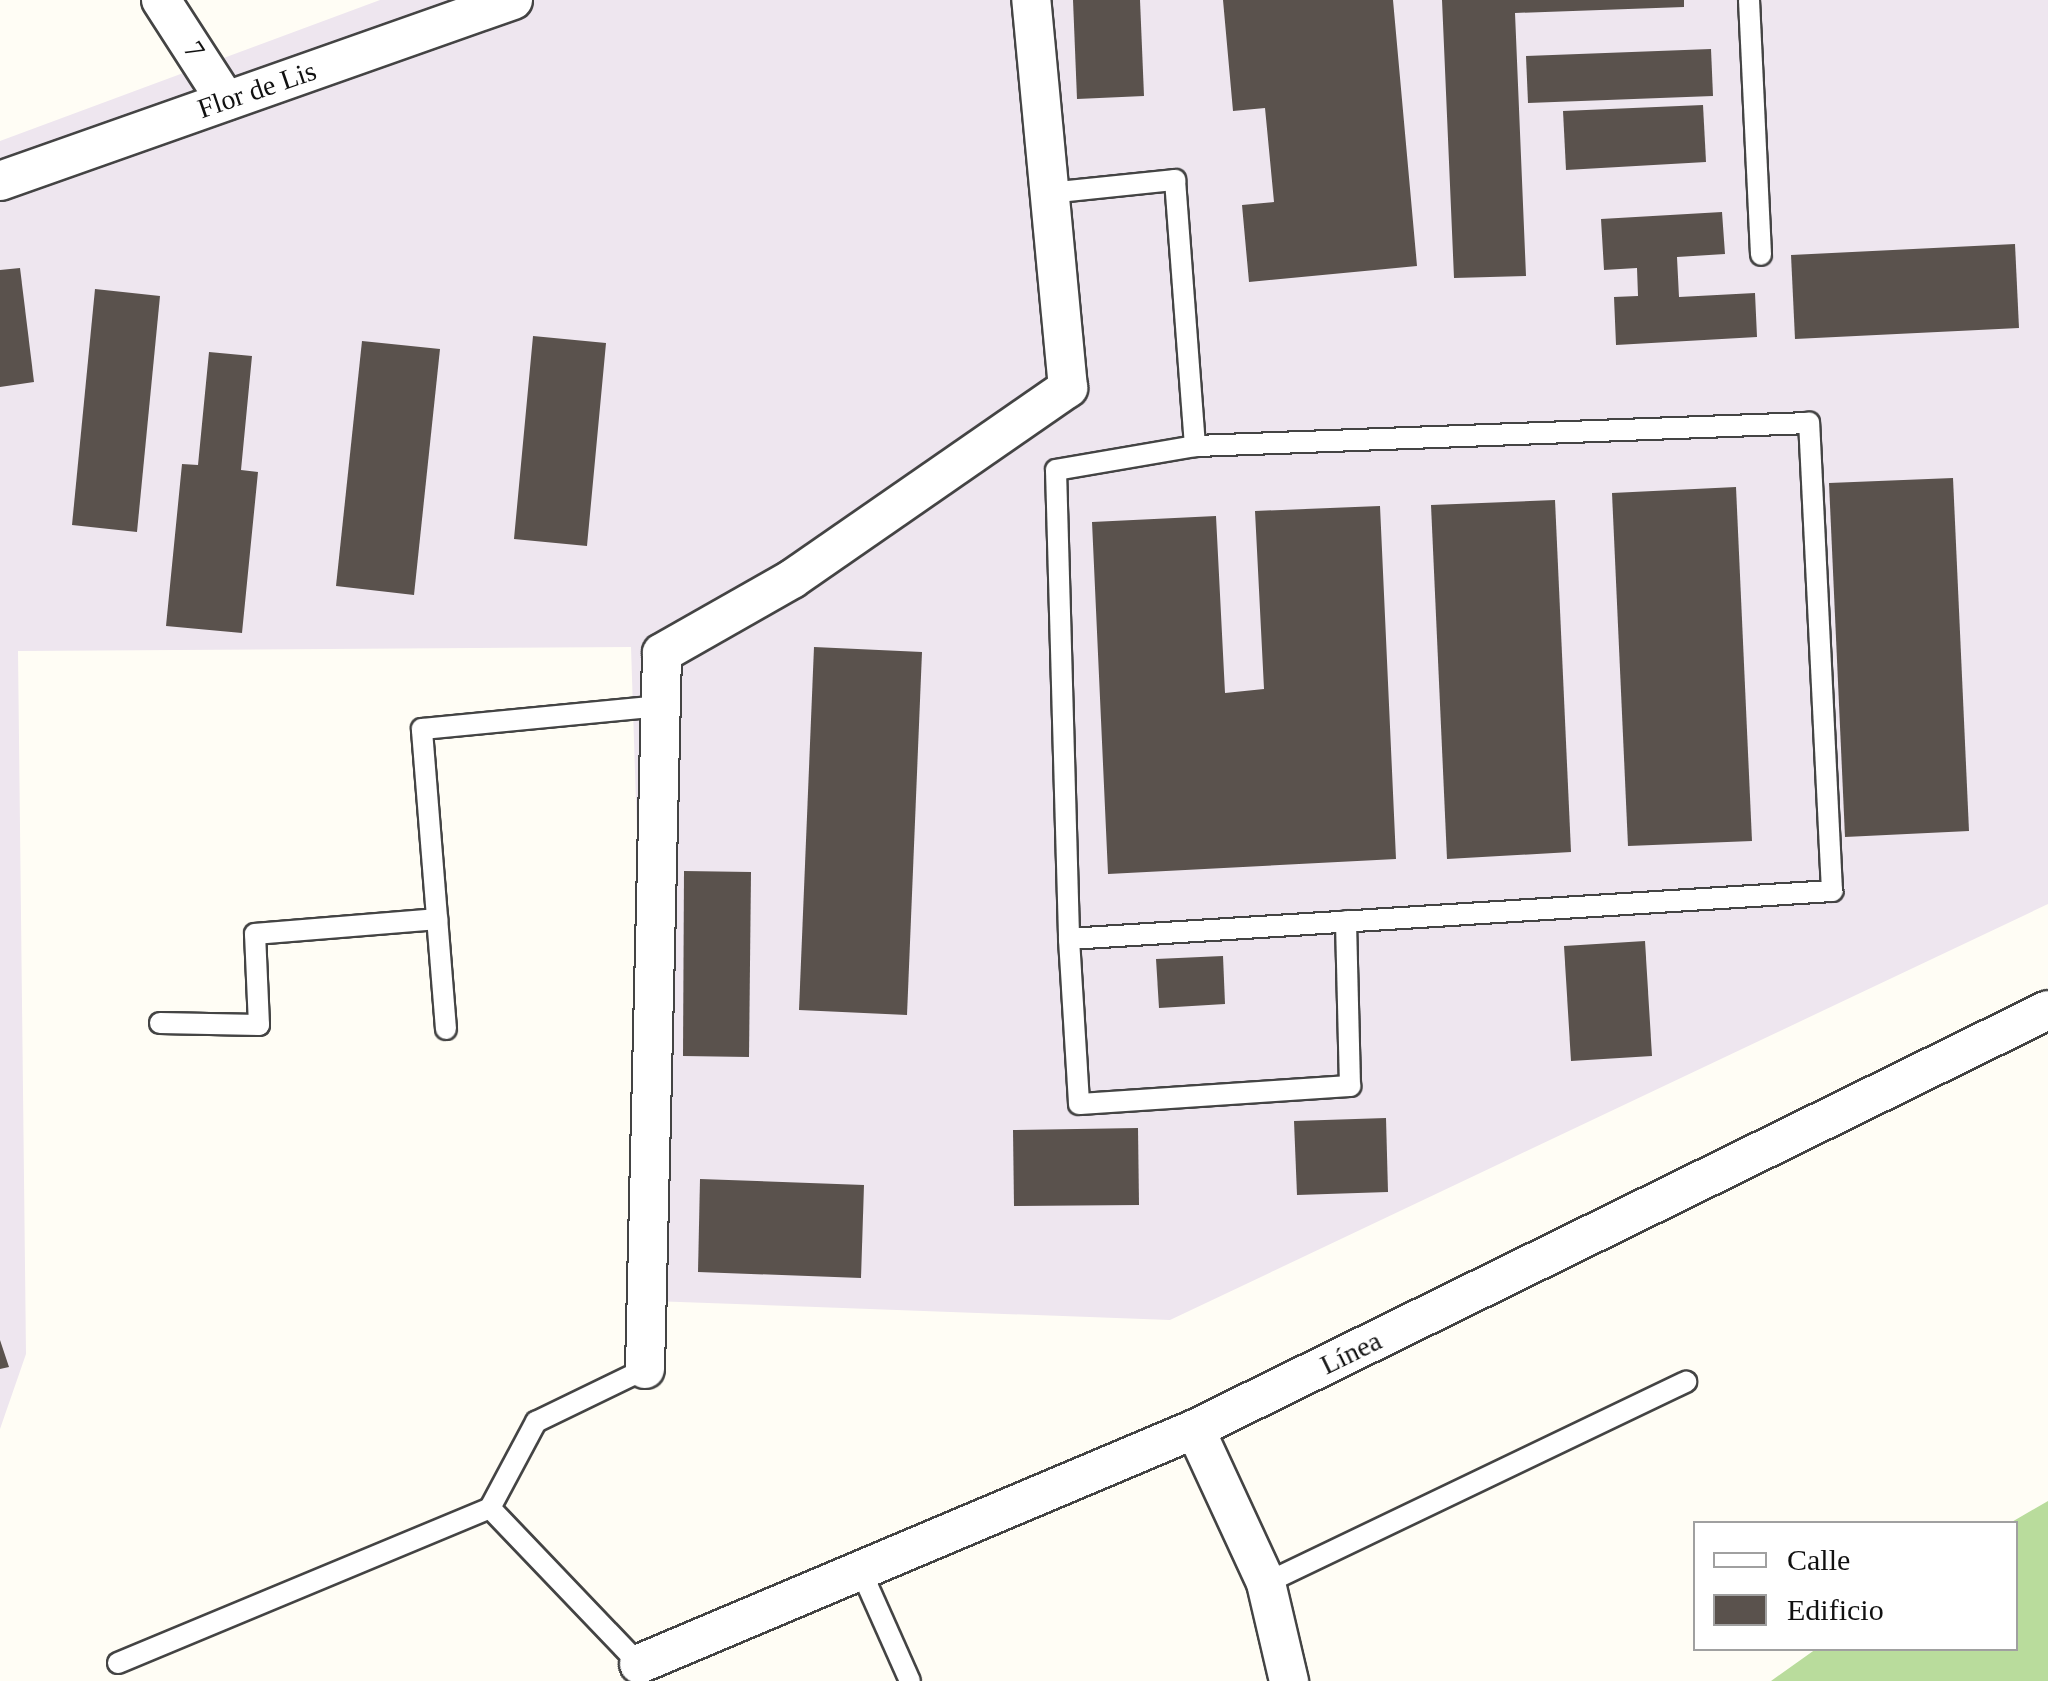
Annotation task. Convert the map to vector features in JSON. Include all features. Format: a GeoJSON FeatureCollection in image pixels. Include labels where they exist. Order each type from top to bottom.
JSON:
{"type":"FeatureCollection","features":[{"type":"Feature","properties":{"kind":"street","name":"7"},"geometry":{"type":"LineString","coordinates":[[161,0],[226,100]]}},
{"type":"Feature","properties":{"kind":"street","name":"Flor de Lis"},"geometry":{"type":"LineString","coordinates":[[0,181],[514,0]]}},
{"type":"Feature","properties":{"kind":"street"},"geometry":{"type":"LineString","coordinates":[[646,1369],[662,653],[792,579],[1068,388],[1031,0]]}},
{"type":"Feature","properties":{"kind":"street","name":"Línea"},"geometry":{"type":"LineString","coordinates":[[639,1664],[1195,1429],[2048,1010]]}},
{"type":"Feature","properties":{"kind":"street"},"geometry":{"type":"LineString","coordinates":[[1195,1429],[1266,1583],[1289,1681]]}},
{"type":"Feature","properties":{"kind":"lane"},"geometry":{"type":"LineString","coordinates":[[1749,0],[1760,256]]}},
{"type":"Feature","properties":{"kind":"lane"},"geometry":{"type":"LineString","coordinates":[[1049,193],[1174,180],[1195,446]]}},
{"type":"Feature","properties":{"kind":"lane"},"geometry":{"type":"LineString","coordinates":[[1069,939],[1346,921],[1832,892],[1809,422],[1195,446],[1056,470],[1069,939],[1079,1104],[1350,1086],[1346,921]]}},
{"type":"Feature","properties":{"kind":"lane"},"geometry":{"type":"LineString","coordinates":[[446,1029],[422,729],[661,706]]}},
{"type":"Feature","properties":{"kind":"lane"},"geometry":{"type":"LineString","coordinates":[[160,1023],[259,1025],[256,934],[438,920]]}},
{"type":"Feature","properties":{"kind":"lane"},"geometry":{"type":"LineString","coordinates":[[118,1663],[490,1508],[536,1422],[646,1369]]}},
{"type":"Feature","properties":{"kind":"lane"},"geometry":{"type":"LineString","coordinates":[[1266,1583],[1686,1382]]}},
{"type":"Feature","properties":{"kind":"lane"},"geometry":{"type":"LineString","coordinates":[[490,1508],[639,1664]]}},
{"type":"Feature","properties":{"kind":"lane"},"geometry":{"type":"LineString","coordinates":[[860,1571],[910,1681]]}},
{"type":"Feature","properties":{"kind":"shaded area"},"geometry":{"type":"Polygon","coordinates":[[[380,0],[2048,0],[2048,904],[1170,1320],[652,1301],[631,647],[18,651],[26,1354],[0,1429],[0,141],[380,0]]]}},
{"type":"Feature","properties":{"kind":"green space"},"geometry":{"type":"Polygon","coordinates":[[[2048,1501],[2048,1681],[1771,1681],[1813,1651],[2018,1651],[2018,1521],[2013,1521],[2048,1501]]]}},
{"type":"Feature","properties":{"kind":"building"},"geometry":{"type":"Polygon","coordinates":[[[1073,0],[1140,0],[1144,96],[1077,99],[1073,0]]]}},
{"type":"Feature","properties":{"kind":"building"},"geometry":{"type":"Polygon","coordinates":[[[1223,0],[1393,0],[1417,266],[1249,282],[1242,205],[1274,202],[1265,108],[1233,111],[1223,0]]]}},
{"type":"Feature","properties":{"kind":"building"},"geometry":{"type":"Polygon","coordinates":[[[1442,0],[1684,0],[1684,7],[1515,13],[1526,276],[1454,278],[1442,0]]]}},
{"type":"Feature","properties":{"kind":"building"},"geometry":{"type":"Polygon","coordinates":[[[1711,49],[1713,96],[1528,103],[1526,56],[1711,49]]]}},
{"type":"Feature","properties":{"kind":"building"},"geometry":{"type":"Polygon","coordinates":[[[1703,105],[1706,162],[1566,170],[1563,111],[1703,105]]]}},
{"type":"Feature","properties":{"kind":"building"},"geometry":{"type":"Polygon","coordinates":[[[1722,212],[1725,254],[1677,257],[1679,297],[1755,293],[1757,337],[1616,345],[1614,297],[1638,296],[1637,268],[1604,270],[1601,219],[1722,212]]]}},
{"type":"Feature","properties":{"kind":"building"},"geometry":{"type":"Polygon","coordinates":[[[2015,244],[2019,328],[1795,339],[1791,255],[2015,244]]]}},
{"type":"Feature","properties":{"kind":"building"},"geometry":{"type":"Polygon","coordinates":[[[20,268],[34,382],[0,387],[0,270],[20,268]]]}},
{"type":"Feature","properties":{"kind":"building"},"geometry":{"type":"Polygon","coordinates":[[[95,289],[160,296],[137,532],[72,525],[95,289]]]}},
{"type":"Feature","properties":{"kind":"building"},"geometry":{"type":"Polygon","coordinates":[[[533,336],[606,343],[587,546],[514,539],[533,336]]]}},
{"type":"Feature","properties":{"kind":"building"},"geometry":{"type":"Polygon","coordinates":[[[362,341],[440,349],[414,595],[336,586],[362,341]]]}},
{"type":"Feature","properties":{"kind":"building"},"geometry":{"type":"Polygon","coordinates":[[[209,352],[252,356],[241,470],[258,472],[242,633],[166,626],[182,464],[198,465],[209,352]]]}},
{"type":"Feature","properties":{"kind":"building"},"geometry":{"type":"Polygon","coordinates":[[[1953,478],[1969,831],[1845,837],[1829,483],[1953,478]]]}},
{"type":"Feature","properties":{"kind":"building"},"geometry":{"type":"Polygon","coordinates":[[[1736,487],[1752,841],[1628,846],[1612,493],[1736,487]]]}},
{"type":"Feature","properties":{"kind":"building"},"geometry":{"type":"Polygon","coordinates":[[[1555,500],[1571,852],[1447,859],[1431,505],[1555,500]]]}},
{"type":"Feature","properties":{"kind":"building"},"geometry":{"type":"Polygon","coordinates":[[[1380,506],[1396,859],[1108,874],[1092,522],[1216,516],[1225,693],[1264,689],[1255,511],[1380,506]]]}},
{"type":"Feature","properties":{"kind":"building"},"geometry":{"type":"Polygon","coordinates":[[[814,647],[922,652],[907,1015],[799,1010],[814,647]]]}},
{"type":"Feature","properties":{"kind":"building"},"geometry":{"type":"Polygon","coordinates":[[[684,871],[751,872],[749,1057],[683,1056],[684,871]]]}},
{"type":"Feature","properties":{"kind":"building"},"geometry":{"type":"Polygon","coordinates":[[[1645,941],[1652,1056],[1571,1061],[1564,946],[1645,941]]]}},
{"type":"Feature","properties":{"kind":"building"},"geometry":{"type":"Polygon","coordinates":[[[1223,956],[1225,1004],[1159,1008],[1156,959],[1223,956]]]}},
{"type":"Feature","properties":{"kind":"building"},"geometry":{"type":"Polygon","coordinates":[[[1386,1118],[1388,1192],[1297,1195],[1294,1121],[1386,1118]]]}},
{"type":"Feature","properties":{"kind":"building"},"geometry":{"type":"Polygon","coordinates":[[[1138,1128],[1139,1205],[1014,1206],[1013,1130],[1138,1128]]]}},
{"type":"Feature","properties":{"kind":"building"},"geometry":{"type":"Polygon","coordinates":[[[700,1179],[864,1185],[861,1278],[698,1272],[700,1179]]]}},
{"type":"Feature","properties":{"kind":"building"},"geometry":{"type":"Polygon","coordinates":[[[0,1340],[9,1367],[0,1369],[0,1340]]]}}]}
